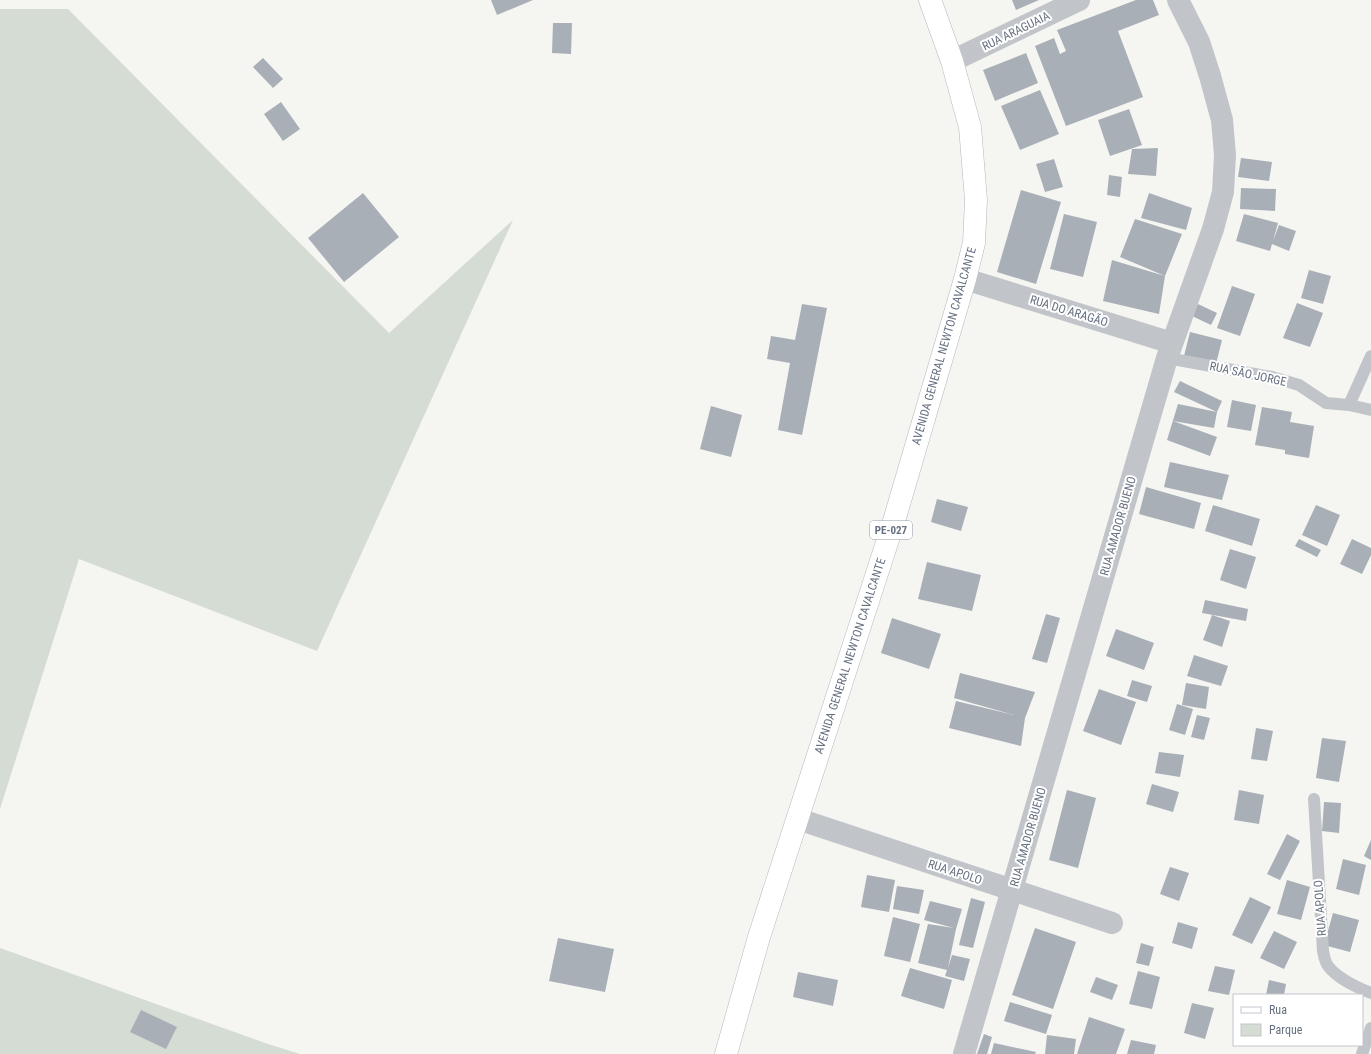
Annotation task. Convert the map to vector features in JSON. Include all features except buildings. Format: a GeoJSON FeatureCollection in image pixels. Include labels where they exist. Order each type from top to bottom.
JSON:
{"type":"FeatureCollection","features":[{"type":"Feature","properties":{"kind":"main road","name":"AVENIDA GENERAL NEWTON CAVALCANTE"},"geometry":{"type":"LineString","coordinates":[[726,1054],[759,937],[894,522],[965,279],[974,243],[976,200],[970,127],[952,61],[930,0]]}},
{"type":"Feature","properties":{"kind":"street","name":"RUA ARAGUAIA"},"geometry":{"type":"LineString","coordinates":[[952,61],[1079,0]]}},
{"type":"Feature","properties":{"kind":"street","name":"RUA AMADOR BUENO"},"geometry":{"type":"LineString","coordinates":[[964,1054],[1170,351],[1213,229],[1223,192],[1225,155],[1222,120],[1199,42],[1178,0]]}},
{"type":"Feature","properties":{"kind":"street","name":"RUA DO ARAGÃO"},"geometry":{"type":"LineString","coordinates":[[965,279],[1170,351]]}},
{"type":"Feature","properties":{"kind":"street","name":"RUA APOLO"},"geometry":{"type":"LineString","coordinates":[[798,820],[1112,923]]}},
{"type":"Feature","properties":{"kind":"lane","name":"RUA SÃO JORGE"},"geometry":{"type":"LineString","coordinates":[[1170,351],[1272,377],[1299,386],[1326,403],[1349,405],[1371,410]]}},
{"type":"Feature","properties":{"kind":"lane"},"geometry":{"type":"LineString","coordinates":[[1349,405],[1371,356]]}},
{"type":"Feature","properties":{"kind":"lane","name":"RUA APOLO"},"geometry":{"type":"LineString","coordinates":[[1314,799],[1323,951],[1327,964],[1336,975],[1351,984],[1370,989]]}},
{"type":"Feature","properties":{"kind":"lane"},"geometry":{"type":"LineString","coordinates":[[1362,1054],[1371,1028]]}},
{"type":"Feature","properties":{"kind":"green space"},"geometry":{"type":"Polygon","coordinates":[[[0,9],[68,9],[389,333],[513,220],[317,651],[79,559],[0,809],[0,9]]]}},
{"type":"Feature","properties":{"kind":"green space"},"geometry":{"type":"Polygon","coordinates":[[[0,948],[265,1043],[300,1054],[0,1054],[0,948]]]}}]}
